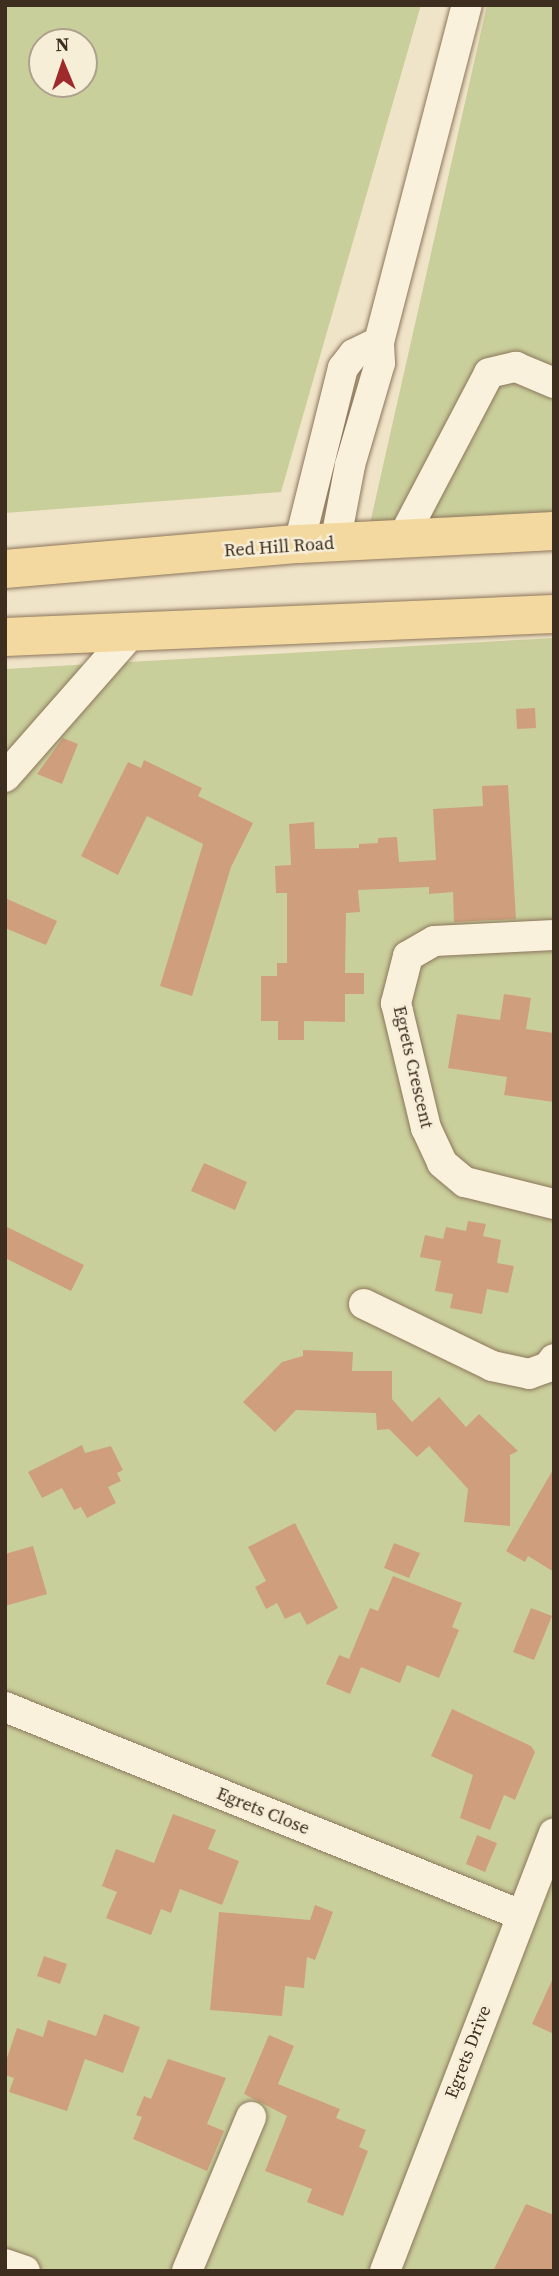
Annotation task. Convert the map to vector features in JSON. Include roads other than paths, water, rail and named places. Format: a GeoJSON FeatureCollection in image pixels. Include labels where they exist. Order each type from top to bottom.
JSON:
{"type":"FeatureCollection","features":[{"type":"Feature","properties":{"kind":"main road","name":"Red Hill Road"},"geometry":{"type":"LineString","coordinates":[[5,569],[317,544],[554,531]]}},
{"type":"Feature","properties":{"kind":"main road"},"geometry":{"type":"LineString","coordinates":[[5,637],[134,629],[554,614]]}},
{"type":"Feature","properties":{"kind":"street"},"geometry":{"type":"LineString","coordinates":[[317,544],[343,368],[354,354],[379,342],[467,5]]}},
{"type":"Feature","properties":{"kind":"street"},"geometry":{"type":"LineString","coordinates":[[402,539],[489,373],[516,367],[554,383]]}},
{"type":"Feature","properties":{"kind":"street"},"geometry":{"type":"LineString","coordinates":[[5,777],[134,629]]}},
{"type":"Feature","properties":{"kind":"street","name":"Egrets Crescent"},"geometry":{"type":"LineString","coordinates":[[554,935],[434,940],[408,956],[396,1003],[426,1128],[442,1163],[465,1182],[554,1204]]}},
{"type":"Feature","properties":{"kind":"street"},"geometry":{"type":"LineString","coordinates":[[364,1304],[492,1366],[529,1374],[548,1367],[554,1359]]}},
{"type":"Feature","properties":{"kind":"street","name":"Egrets Close"},"geometry":{"type":"LineString","coordinates":[[5,1707],[521,1915]]}},
{"type":"Feature","properties":{"kind":"street","name":"Egrets Drive"},"geometry":{"type":"LineString","coordinates":[[385,2271],[554,1834]]}},
{"type":"Feature","properties":{"kind":"street"},"geometry":{"type":"LineString","coordinates":[[187,2271],[251,2117]]}},
{"type":"Feature","properties":{"kind":"street"},"geometry":{"type":"LineString","coordinates":[[5,2264],[25,2271]]}}]}
